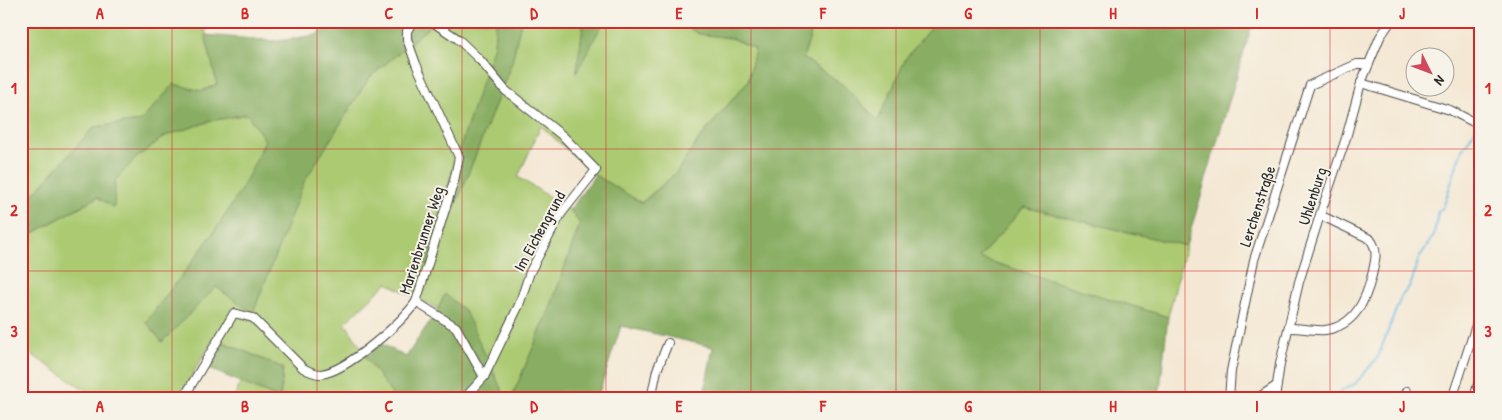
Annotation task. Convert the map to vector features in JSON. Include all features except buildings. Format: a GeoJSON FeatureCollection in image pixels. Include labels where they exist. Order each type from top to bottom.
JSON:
{"type":"FeatureCollection","features":[{"type":"Feature","properties":{"kind":"street","name":"Marienbrunner Weg"},"geometry":{"type":"LineString","coordinates":[[183,399],[234,313],[253,318],[302,368],[321,374],[338,367],[363,352],[408,313],[416,302],[454,181],[459,157],[416,64],[407,39],[407,31],[413,21]]}},
{"type":"Feature","properties":{"kind":"street","name":"Im Eichengrund"},"geometry":{"type":"LineString","coordinates":[[431,21],[458,38],[480,60],[505,90],[564,137],[596,170],[560,214],[530,272],[519,305],[484,377],[464,399]]}},
{"type":"Feature","properties":{"kind":"street","name":"Uhlenburg"},"geometry":{"type":"LineString","coordinates":[[1275,399],[1276,386],[1300,282],[1320,215],[1346,138],[1361,83],[1380,37],[1391,21]]}},
{"type":"Feature","properties":{"kind":"street","name":"Lerchenstraße"},"geometry":{"type":"LineString","coordinates":[[1229,399],[1231,371],[1254,260],[1310,85],[1357,64],[1368,64]]}},
{"type":"Feature","properties":{"kind":"street"},"geometry":{"type":"LineString","coordinates":[[1361,83],[1433,104],[1481,126]]}},
{"type":"Feature","properties":{"kind":"street"},"geometry":{"type":"LineString","coordinates":[[1290,328],[1326,330],[1344,323],[1359,311],[1367,297],[1376,259],[1375,245],[1370,239],[1320,215]]}},
{"type":"Feature","properties":{"kind":"street"},"geometry":{"type":"LineString","coordinates":[[416,302],[456,328],[475,357],[484,377]]}},
{"type":"Feature","properties":{"kind":"street"},"geometry":{"type":"LineString","coordinates":[[1452,399],[1481,310]]}},
{"type":"Feature","properties":{"kind":"street"},"geometry":{"type":"LineString","coordinates":[[651,399],[657,370],[668,343]]}},
{"type":"Feature","properties":{"kind":"street"},"geometry":{"type":"LineString","coordinates":[[1474,399],[1481,372]]}},
{"type":"Feature","properties":{"kind":"street"},"geometry":{"type":"LineString","coordinates":[[1256,399],[1276,386]]}},
{"type":"Feature","properties":{"kind":"green space"},"geometry":{"type":"Polygon","coordinates":[[[21,21],[203,21],[217,84],[202,91],[174,85],[141,121],[94,127],[21,208],[21,21]]]}},
{"type":"Feature","properties":{"kind":"green space"},"geometry":{"type":"Polygon","coordinates":[[[331,21],[436,21],[369,78],[304,182],[253,313],[216,287],[162,342],[146,322],[212,235],[254,165],[265,140],[247,114],[211,121],[165,136],[135,159],[115,181],[114,208],[97,197],[21,240],[21,208],[94,127],[141,121],[174,84],[202,91],[217,84],[205,35],[277,41],[316,35],[331,21]]]}},
{"type":"Feature","properties":{"kind":"green space"},"geometry":{"type":"Polygon","coordinates":[[[436,21],[496,21],[494,45],[432,266],[512,62],[521,21],[584,21],[577,71],[604,21],[677,21],[699,34],[731,38],[755,49],[748,81],[699,139],[676,173],[641,203],[595,175],[541,126],[518,177],[570,210],[580,224],[549,311],[511,399],[506,399],[492,370],[445,294],[438,309],[387,283],[345,323],[395,399],[280,399],[283,368],[214,338],[178,399],[99,399],[29,353],[21,360],[21,240],[98,197],[135,159],[165,136],[211,121],[247,114],[265,140],[254,165],[212,235],[146,322],[216,287],[253,313],[303,182],[369,78],[436,21]]]}},
{"type":"Feature","properties":{"kind":"green space"},"geometry":{"type":"Polygon","coordinates":[[[496,21],[521,21],[512,62],[432,266],[422,263],[494,45],[496,21]]]}},
{"type":"Feature","properties":{"kind":"green space"},"geometry":{"type":"Polygon","coordinates":[[[584,21],[604,21],[576,73],[584,21]]]}},
{"type":"Feature","properties":{"kind":"green space"},"geometry":{"type":"Polygon","coordinates":[[[677,21],[815,21],[803,58],[843,85],[878,120],[906,58],[936,21],[1253,21],[1186,246],[1024,207],[979,258],[1168,317],[1159,399],[703,399],[713,347],[621,326],[597,399],[511,399],[549,311],[580,224],[570,210],[595,175],[642,203],[676,173],[701,137],[748,81],[755,49],[731,38],[699,34],[677,21]]]}},
{"type":"Feature","properties":{"kind":"green space"},"geometry":{"type":"Polygon","coordinates":[[[815,21],[936,21],[906,58],[878,121],[843,85],[803,58],[815,21]]]}},
{"type":"Feature","properties":{"kind":"green space"},"geometry":{"type":"Polygon","coordinates":[[[1343,21],[1384,21],[1378,29],[1343,21]]]}},
{"type":"Feature","properties":{"kind":"green space"},"geometry":{"type":"Polygon","coordinates":[[[1024,207],[1186,246],[1168,317],[979,258],[1024,207]]]}},
{"type":"Feature","properties":{"kind":"green space"},"geometry":{"type":"Polygon","coordinates":[[[445,294],[465,311],[506,399],[395,399],[365,356],[380,343],[406,357],[438,309],[445,294]]]}},
{"type":"Feature","properties":{"kind":"green space"},"geometry":{"type":"Polygon","coordinates":[[[220,341],[283,368],[280,399],[205,367],[220,341]]]}},
{"type":"Feature","properties":{"kind":"green space"},"geometry":{"type":"Polygon","coordinates":[[[240,382],[280,399],[234,399],[240,382]]]}},
{"type":"Feature","properties":{"kind":"waterway"},"geometry":{"type":"LineString","coordinates":[[1338,399],[1341,391],[1355,384],[1378,357],[1401,297],[1411,284],[1419,258],[1434,235],[1438,211],[1443,208],[1461,152],[1477,127]]}}]}
